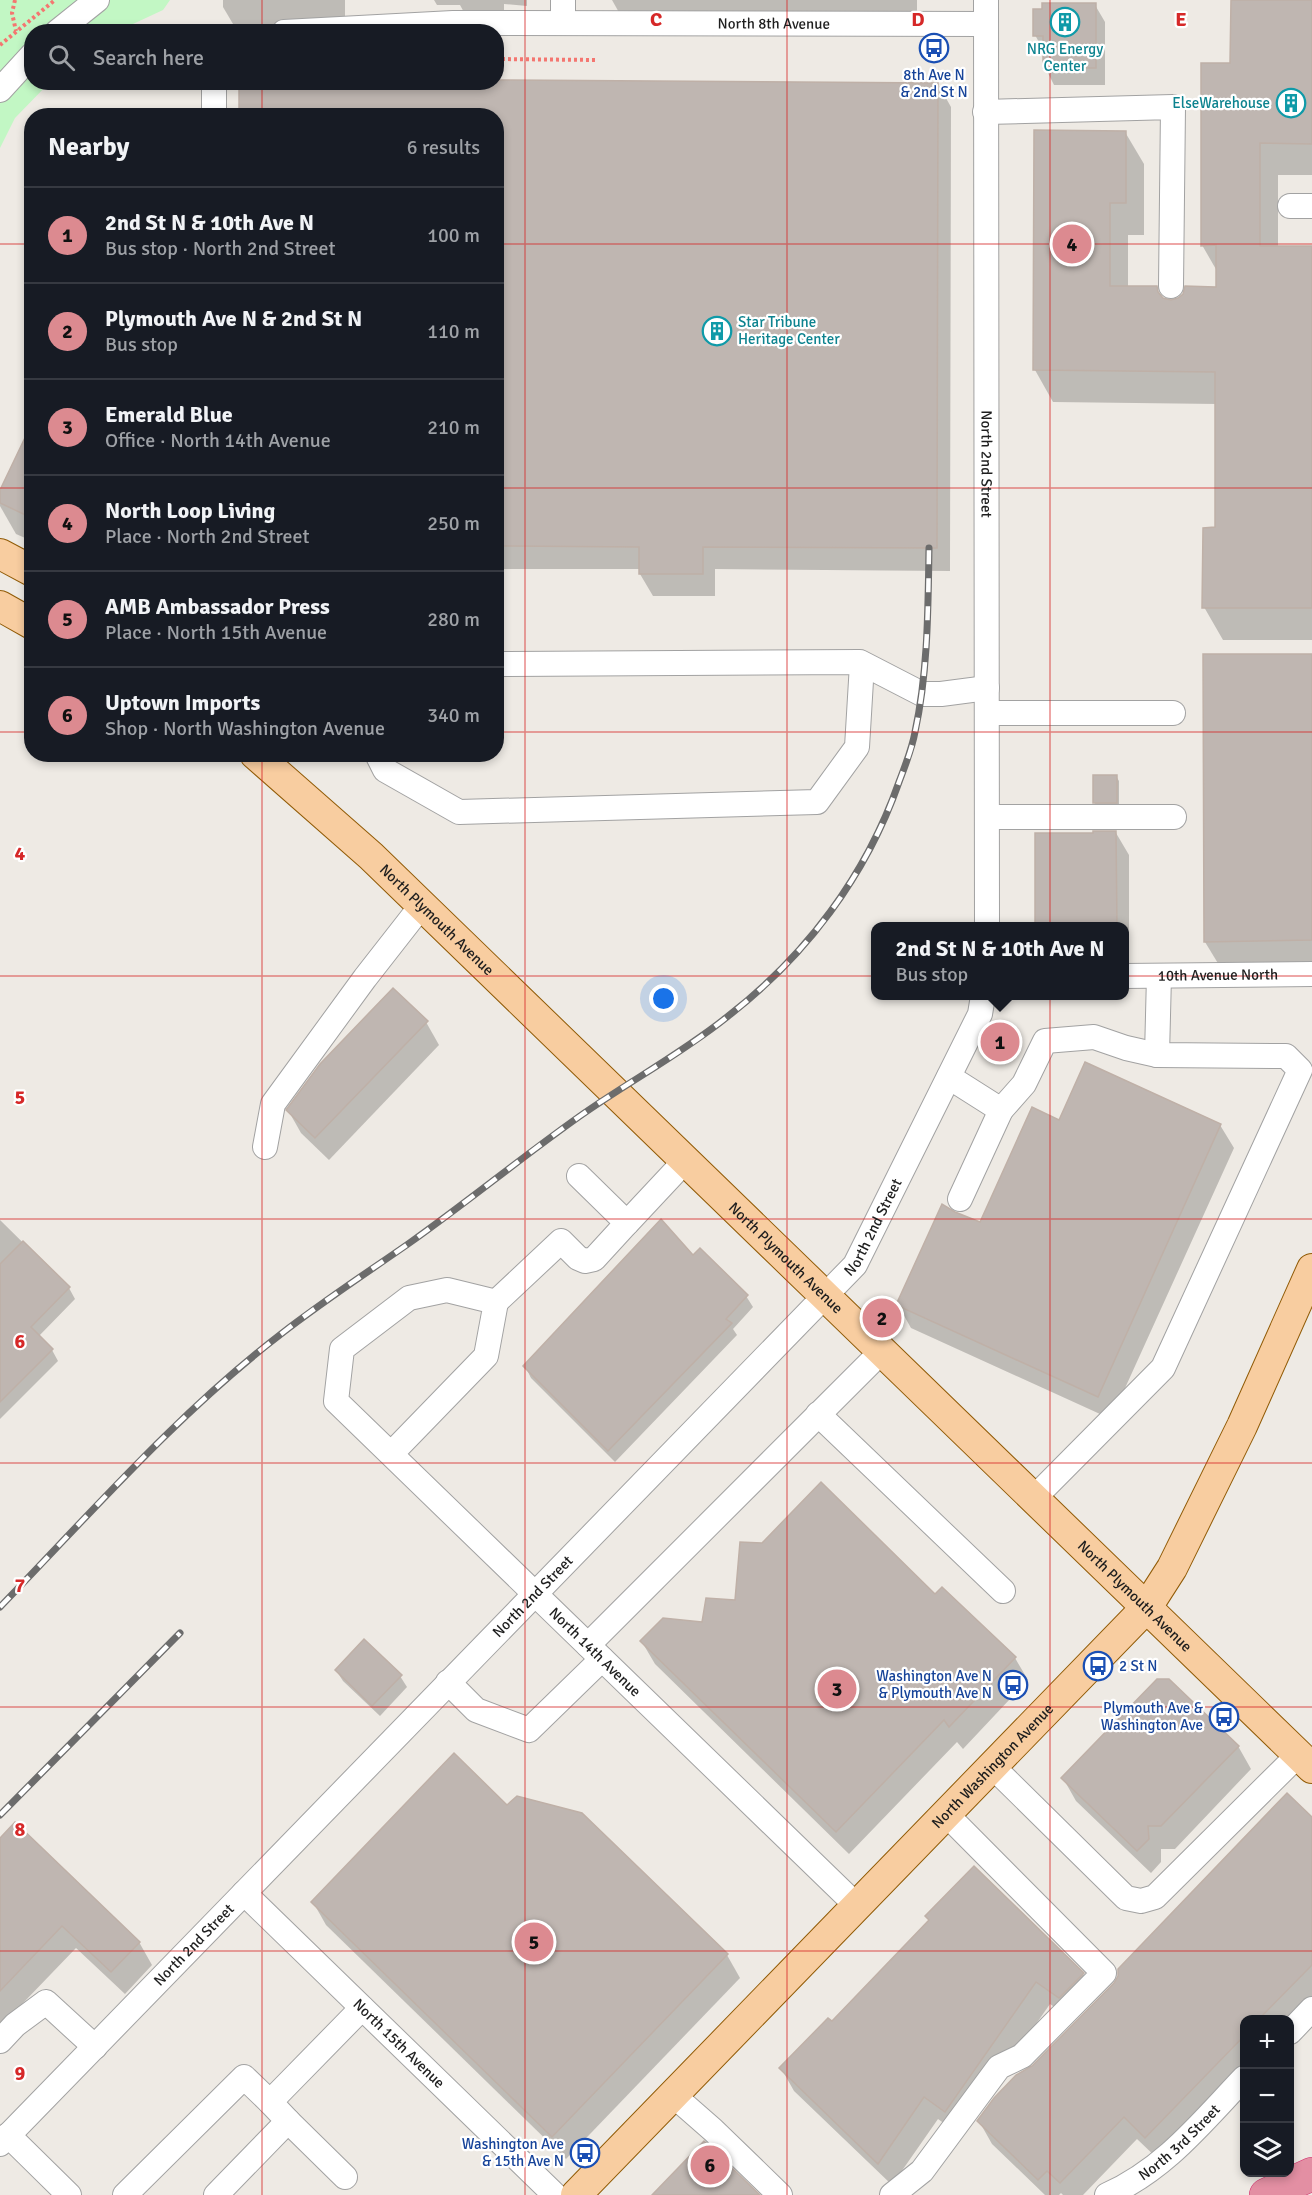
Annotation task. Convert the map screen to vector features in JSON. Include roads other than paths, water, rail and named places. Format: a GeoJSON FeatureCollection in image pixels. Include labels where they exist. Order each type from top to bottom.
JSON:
{"type":"FeatureCollection","features":[{"type":"Feature","properties":{"kind":"highway"},"geometry":{"type":"LineString","coordinates":[[1266,2195],[1312,2174]]}},
{"type":"Feature","properties":{"kind":"main road"},"geometry":{"type":"LineString","coordinates":[[0,554],[24,567]]}},
{"type":"Feature","properties":{"kind":"main road"},"geometry":{"type":"LineString","coordinates":[[0,606],[24,620]]}},
{"type":"Feature","properties":{"kind":"main road","name":"North Plymouth Avenue"},"geometry":{"type":"LineString","coordinates":[[264,762],[371,856],[1305,1761]]}},
{"type":"Feature","properties":{"kind":"main road","name":"North Washington Avenue"},"geometry":{"type":"LineString","coordinates":[[576,2195],[1147,1607],[1172,1568],[1242,1426],[1312,1269]]}},
{"type":"Feature","properties":{"kind":"street"},"geometry":{"type":"LineString","coordinates":[[67,24],[97,0]]}},
{"type":"Feature","properties":{"kind":"street","name":"North 8th Avenue"},"geometry":{"type":"LineString","coordinates":[[434,24],[563,11],[986,12]]}},
{"type":"Feature","properties":{"kind":"street","name":"North 2nd Street"},"geometry":{"type":"LineString","coordinates":[[986,12],[987,922]]}},
{"type":"Feature","properties":{"kind":"street"},"geometry":{"type":"LineString","coordinates":[[0,90],[24,64]]}},
{"type":"Feature","properties":{"kind":"street"},"geometry":{"type":"LineString","coordinates":[[214,90],[214,108]]}},
{"type":"Feature","properties":{"kind":"street"},"geometry":{"type":"LineString","coordinates":[[985,112],[1173,107],[1171,286]]}},
{"type":"Feature","properties":{"kind":"street"},"geometry":{"type":"LineString","coordinates":[[504,664],[862,663],[922,694],[987,688]]}},
{"type":"Feature","properties":{"kind":"street"},"geometry":{"type":"LineString","coordinates":[[382,762],[385,770],[459,812],[817,802],[857,747],[862,663]]}},
{"type":"Feature","properties":{"kind":"street"},"geometry":{"type":"LineString","coordinates":[[987,713],[1173,713]]}},
{"type":"Feature","properties":{"kind":"street"},"geometry":{"type":"LineString","coordinates":[[987,817],[1174,817]]}},
{"type":"Feature","properties":{"kind":"street"},"geometry":{"type":"LineString","coordinates":[[265,1147],[273,1104],[365,978],[422,905]]}},
{"type":"Feature","properties":{"kind":"street","name":"10th Avenue North"},"geometry":{"type":"LineString","coordinates":[[1129,976],[1312,974]]}},
{"type":"Feature","properties":{"kind":"street"},"geometry":{"type":"LineString","coordinates":[[1157,1055],[1159,976]]}},
{"type":"Feature","properties":{"kind":"street","name":"North 2nd Street"},"geometry":{"type":"LineString","coordinates":[[4,2139],[855,1266],[980,1014],[982,1000]]}},
{"type":"Feature","properties":{"kind":"street"},"geometry":{"type":"LineString","coordinates":[[960,1198],[1001,1110],[1024,1084],[1045,1041],[1094,1037],[1125,1048],[1157,1055],[1286,1056],[1300,1070],[1163,1368],[1034,1498]]}},
{"type":"Feature","properties":{"kind":"street"},"geometry":{"type":"LineString","coordinates":[[949,1077],[1001,1110]]}},
{"type":"Feature","properties":{"kind":"street"},"geometry":{"type":"LineString","coordinates":[[391,1454],[486,1356],[496,1302],[561,1241],[578,1258],[585,1261],[594,1259],[685,1161]]}},
{"type":"Feature","properties":{"kind":"street"},"geometry":{"type":"LineString","coordinates":[[579,1176],[627,1223]]}},
{"type":"Feature","properties":{"kind":"street","name":"North 14th Avenue"},"geometry":{"type":"LineString","coordinates":[[496,1302],[447,1290],[410,1298],[342,1349],[336,1401],[856,1905]]}},
{"type":"Feature","properties":{"kind":"street"},"geometry":{"type":"LineString","coordinates":[[448,1682],[476,1710],[529,1730],[595,1652],[818,1414],[882,1351]]}},
{"type":"Feature","properties":{"kind":"street"},"geometry":{"type":"LineString","coordinates":[[818,1414],[1003,1591]]}},
{"type":"Feature","properties":{"kind":"street"},"geometry":{"type":"LineString","coordinates":[[992,1766],[1126,1898],[1141,1901],[1155,1897],[1305,1761]]}},
{"type":"Feature","properties":{"kind":"street"},"geometry":{"type":"LineString","coordinates":[[891,2195],[922,2171],[999,2067],[1022,2056],[1104,1974],[945,1813]]}},
{"type":"Feature","properties":{"kind":"street","name":"North 15th Avenue"},"geometry":{"type":"LineString","coordinates":[[244,1893],[555,2195]]}},
{"type":"Feature","properties":{"kind":"street"},"geometry":{"type":"LineString","coordinates":[[0,2041],[15,2025],[46,2002],[95,2047]]}},
{"type":"Feature","properties":{"kind":"street"},"geometry":{"type":"LineString","coordinates":[[270,2102],[362,2008]]}},
{"type":"Feature","properties":{"kind":"street"},"geometry":{"type":"LineString","coordinates":[[1294,2028],[1312,2009]]}},
{"type":"Feature","properties":{"kind":"street"},"geometry":{"type":"LineString","coordinates":[[135,2191],[244,2077],[345,2177]]}},
{"type":"Feature","properties":{"kind":"street","name":"North 3rd Street"},"geometry":{"type":"LineString","coordinates":[[1107,2195],[1147,2174],[1170,2156],[1240,2083]]}},
{"type":"Feature","properties":{"kind":"street"},"geometry":{"type":"LineString","coordinates":[[672,2095],[713,2130],[780,2195]]}},
{"type":"Feature","properties":{"kind":"street"},"geometry":{"type":"LineString","coordinates":[[216,2195],[288,2121]]}},
{"type":"Feature","properties":{"kind":"street"},"geometry":{"type":"LineString","coordinates":[[4,2139],[69,2195]]}},
{"type":"Feature","properties":{"kind":"railway"},"geometry":{"type":"LineString","coordinates":[[0,1607],[136,1465],[206,1397],[243,1365],[296,1322],[430,1228],[580,1116],[673,1056],[727,1017],[783,968],[807,941],[851,882],[869,850],[885,817],[910,751],[923,687],[928,618],[929,548]]}},
{"type":"Feature","properties":{"kind":"railway"},"geometry":{"type":"LineString","coordinates":[[0,1815],[180,1633]]}},
{"type":"Feature","properties":{"kind":"place","name":"NRG Energy Center"},"geometry":{"type":"Point","coordinates":[1065,22]}},
{"type":"Feature","properties":{"kind":"place","name":"8th Ave N & 2nd St N"},"geometry":{"type":"Point","coordinates":[934,48]}},
{"type":"Feature","properties":{"kind":"place","name":"ElseWarehouse"},"geometry":{"type":"Point","coordinates":[1291,103]}},
{"type":"Feature","properties":{"kind":"place","name":"North Loop Living"},"geometry":{"type":"Point","coordinates":[1072,244]}},
{"type":"Feature","properties":{"kind":"place","name":"Star Tribune Heritage Center"},"geometry":{"type":"Point","coordinates":[717,331]}},
{"type":"Feature","properties":{"kind":"place","name":"2nd St N & 10th Ave N"},"geometry":{"type":"Point","coordinates":[1000,1042]}},
{"type":"Feature","properties":{"kind":"place","name":"Plymouth Ave N & 2nd St N"},"geometry":{"type":"Point","coordinates":[882,1318]}},
{"type":"Feature","properties":{"kind":"place","name":"2 St N"},"geometry":{"type":"Point","coordinates":[1098,1666]}},
{"type":"Feature","properties":{"kind":"place","name":"Washington Ave N & Plymouth Ave N"},"geometry":{"type":"Point","coordinates":[1013,1685]}},
{"type":"Feature","properties":{"kind":"place","name":"Emerald Blue"},"geometry":{"type":"Point","coordinates":[837,1689]}},
{"type":"Feature","properties":{"kind":"place","name":"Plymouth Ave & Washington Ave"},"geometry":{"type":"Point","coordinates":[1224,1717]}},
{"type":"Feature","properties":{"kind":"place","name":"AMB Ambassador Press"},"geometry":{"type":"Point","coordinates":[534,1942]}},
{"type":"Feature","properties":{"kind":"place","name":"Washington Ave & 15th Ave N"},"geometry":{"type":"Point","coordinates":[585,2153]}},
{"type":"Feature","properties":{"kind":"place","name":"Uptown Imports"},"geometry":{"type":"Point","coordinates":[710,2165]}}]}
